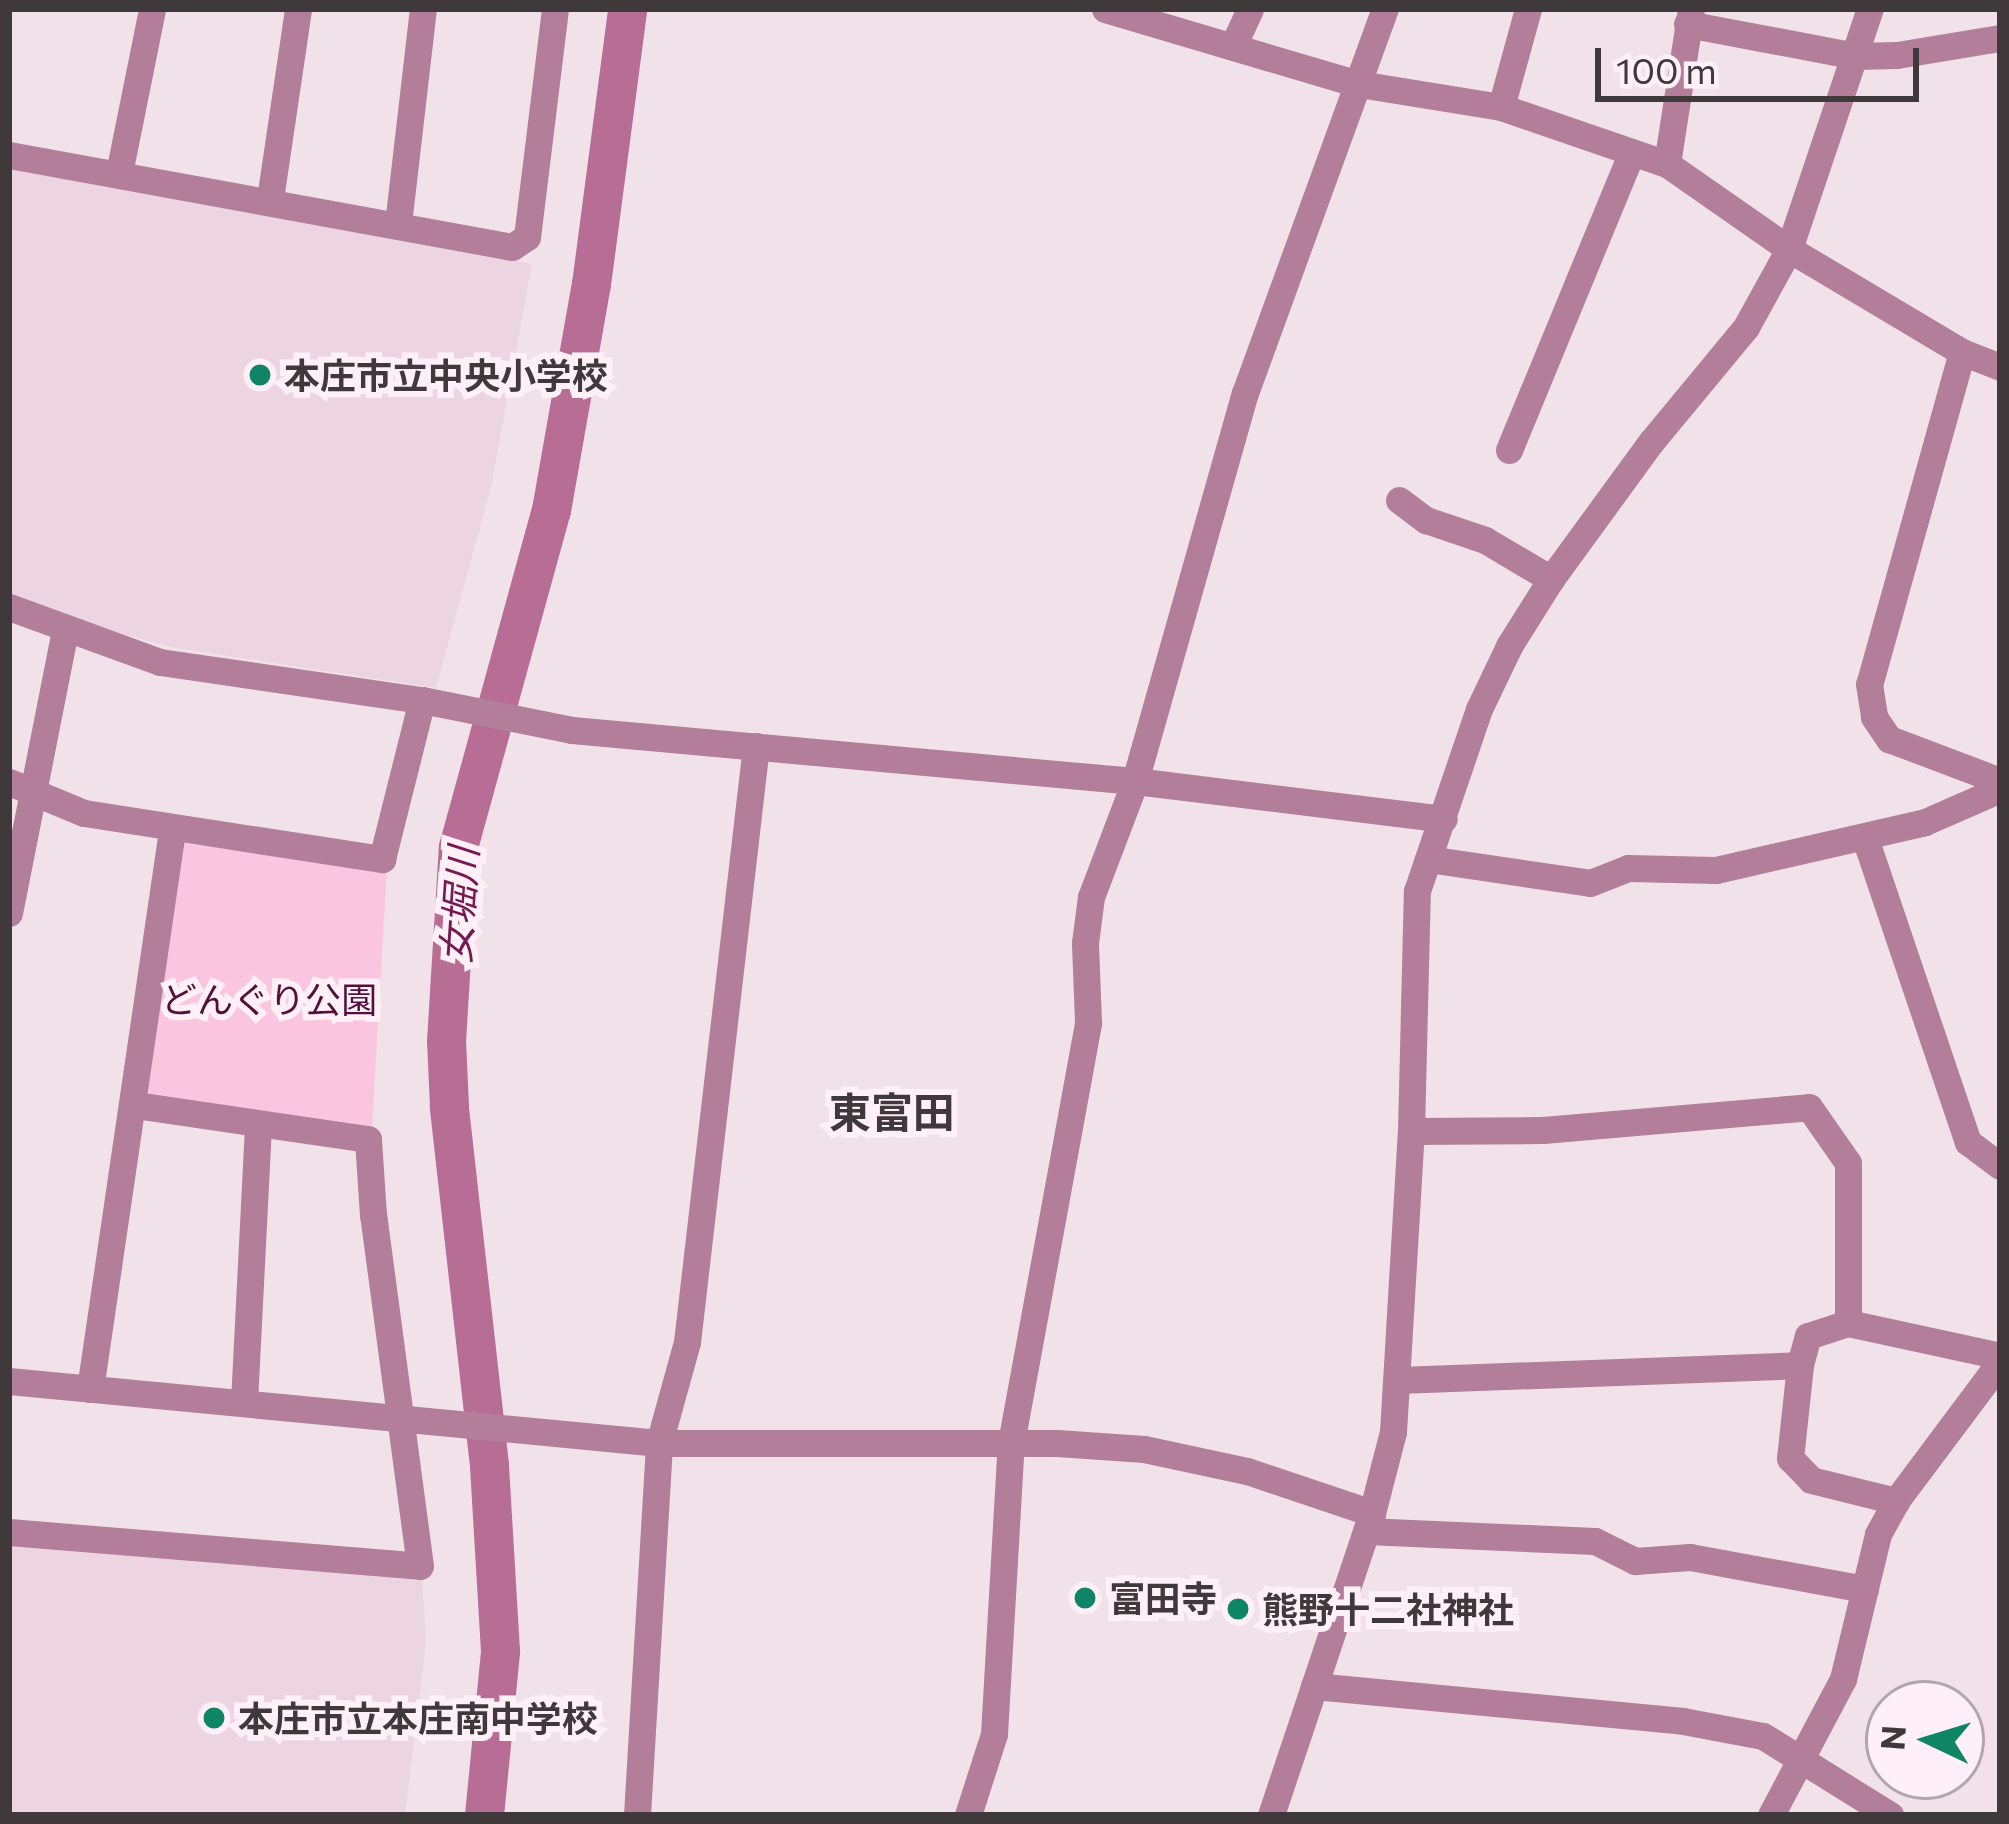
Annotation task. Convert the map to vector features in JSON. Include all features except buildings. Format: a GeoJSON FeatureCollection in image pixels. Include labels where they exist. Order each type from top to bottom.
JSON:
{"type":"FeatureCollection","features":[{"type":"Feature","properties":{"kind":"street"},"geometry":{"type":"LineString","coordinates":[[119,173],[152,9]]}},
{"type":"Feature","properties":{"kind":"street"},"geometry":{"type":"LineString","coordinates":[[270,199],[298,9]]}},
{"type":"Feature","properties":{"kind":"street"},"geometry":{"type":"LineString","coordinates":[[398,224],[423,9]]}},
{"type":"Feature","properties":{"kind":"street"},"geometry":{"type":"LineString","coordinates":[[9,155],[270,199],[512,247],[527,237],[555,9]]}},
{"type":"Feature","properties":{"kind":"street"},"geometry":{"type":"LineString","coordinates":[[1105,9],[1359,84],[1501,107],[1667,164],[1790,249],[1962,352],[2000,368]]}},
{"type":"Feature","properties":{"kind":"street"},"geometry":{"type":"LineString","coordinates":[[1233,46],[1250,9]]}},
{"type":"Feature","properties":{"kind":"street"},"geometry":{"type":"LineString","coordinates":[[968,1815],[994,1734],[1011,1443],[1088,1022],[1084,943],[1091,897],[1135,781],[1245,393],[1385,9]]}},
{"type":"Feature","properties":{"kind":"street"},"geometry":{"type":"LineString","coordinates":[[1501,107],[1528,9]]}},
{"type":"Feature","properties":{"kind":"street"},"geometry":{"type":"LineString","coordinates":[[1271,1815],[1369,1522],[1393,1432],[1412,1131],[1414,921],[1428,859],[1479,709],[1550,579],[1651,442],[1746,327],[1790,249],[1870,9]]}},
{"type":"Feature","properties":{"kind":"street"},"geometry":{"type":"LineString","coordinates":[[1667,164],[1689,17],[1856,56],[1897,55],[2000,38]]}},
{"type":"Feature","properties":{"kind":"street"},"geometry":{"type":"LineString","coordinates":[[1509,450],[1631,152]]}},
{"type":"Feature","properties":{"kind":"street"},"geometry":{"type":"LineString","coordinates":[[1962,352],[1869,684],[1874,717],[1889,739],[2000,785]]}},
{"type":"Feature","properties":{"kind":"street"},"geometry":{"type":"LineString","coordinates":[[1400,500],[1426,520],[1485,539],[1550,579]]}},
{"type":"Feature","properties":{"kind":"street"},"geometry":{"type":"LineString","coordinates":[[9,607],[160,662],[433,703],[572,730],[1135,781],[1444,819]]}},
{"type":"Feature","properties":{"kind":"street"},"geometry":{"type":"LineString","coordinates":[[9,913],[65,631]]}},
{"type":"Feature","properties":{"kind":"street"},"geometry":{"type":"LineString","coordinates":[[9,782],[84,813],[382,859],[433,703]]}},
{"type":"Feature","properties":{"kind":"street"},"geometry":{"type":"LineString","coordinates":[[637,1815],[659,1443],[687,1342],[756,746]]}},
{"type":"Feature","properties":{"kind":"street"},"geometry":{"type":"LineString","coordinates":[[1428,859],[1590,883],[1628,868],[1716,870],[1925,822],[2000,785]]}},
{"type":"Feature","properties":{"kind":"street"},"geometry":{"type":"LineString","coordinates":[[90,1389],[172,830]]}},
{"type":"Feature","properties":{"kind":"street"},"geometry":{"type":"LineString","coordinates":[[1864,838],[1968,1142],[2000,1166]]}},
{"type":"Feature","properties":{"kind":"street"},"geometry":{"type":"LineString","coordinates":[[9,1532],[420,1566],[413,1418],[368,1139],[134,1105]]}},
{"type":"Feature","properties":{"kind":"street"},"geometry":{"type":"LineString","coordinates":[[1412,1131],[1543,1130],[1809,1107],[1848,1162],[1848,1323]]}},
{"type":"Feature","properties":{"kind":"street"},"geometry":{"type":"LineString","coordinates":[[244,1402],[258,1125]]}},
{"type":"Feature","properties":{"kind":"street"},"geometry":{"type":"LineString","coordinates":[[1771,1815],[1843,1678],[1878,1534],[1896,1501],[2000,1359],[1848,1323],[1808,1336],[1800,1365],[1790,1458],[1811,1480],[1896,1501]]}},
{"type":"Feature","properties":{"kind":"street"},"geometry":{"type":"LineString","coordinates":[[1398,1380],[1800,1365]]}},
{"type":"Feature","properties":{"kind":"street"},"geometry":{"type":"LineString","coordinates":[[9,1381],[659,1443],[1011,1443],[1144,1449],[1247,1472],[1369,1522],[1595,1541],[1635,1561],[1690,1557],[1864,1589]]}},
{"type":"Feature","properties":{"kind":"street"},"geometry":{"type":"LineString","coordinates":[[1314,1686],[1683,1721],[1763,1736],[1802,1756],[1890,1815]]}},
{"type":"Feature","properties":{"kind":"shaded area","name":"本庄市立中央小学校"},"geometry":{"type":"Polygon","coordinates":[[[9,169],[532,264],[491,487],[436,688],[170,647],[45,612],[9,595],[9,169]]]}},
{"type":"Feature","properties":{"kind":"shaded area","name":"本庄市立本庄南中学校"},"geometry":{"type":"Polygon","coordinates":[[[9,1540],[422,1574],[426,1644],[405,1815],[9,1815],[9,1540]]]}},
{"type":"Feature","properties":{"kind":"green space","name":"どんぐり公園"},"geometry":{"type":"Polygon","coordinates":[[[182,843],[387,870],[372,1126],[151,1095],[145,1089],[182,843]]]}},
{"type":"Feature","properties":{"kind":"waterway","name":"女堀川"},"geometry":{"type":"LineString","coordinates":[[484,1815],[500,1651],[489,1465],[449,1106],[446,1041],[458,847],[551,510],[591,284],[627,9]]}},
{"type":"Feature","properties":{"kind":"place","name":"本庄市立中央小学校"},"geometry":{"type":"Point","coordinates":[260,375]}},
{"type":"Feature","properties":{"kind":"place","name":"富田寺"},"geometry":{"type":"Point","coordinates":[1085,1598]}},
{"type":"Feature","properties":{"kind":"place","name":"熊野十二社神社"},"geometry":{"type":"Point","coordinates":[1238,1609]}},
{"type":"Feature","properties":{"kind":"place","name":"本庄市立本庄南中学校"},"geometry":{"type":"Point","coordinates":[214,1718]}},
{"type":"Feature","properties":{"kind":"district","name":"東富田"},"geometry":{"type":"Point","coordinates":[892,1111]}}]}
